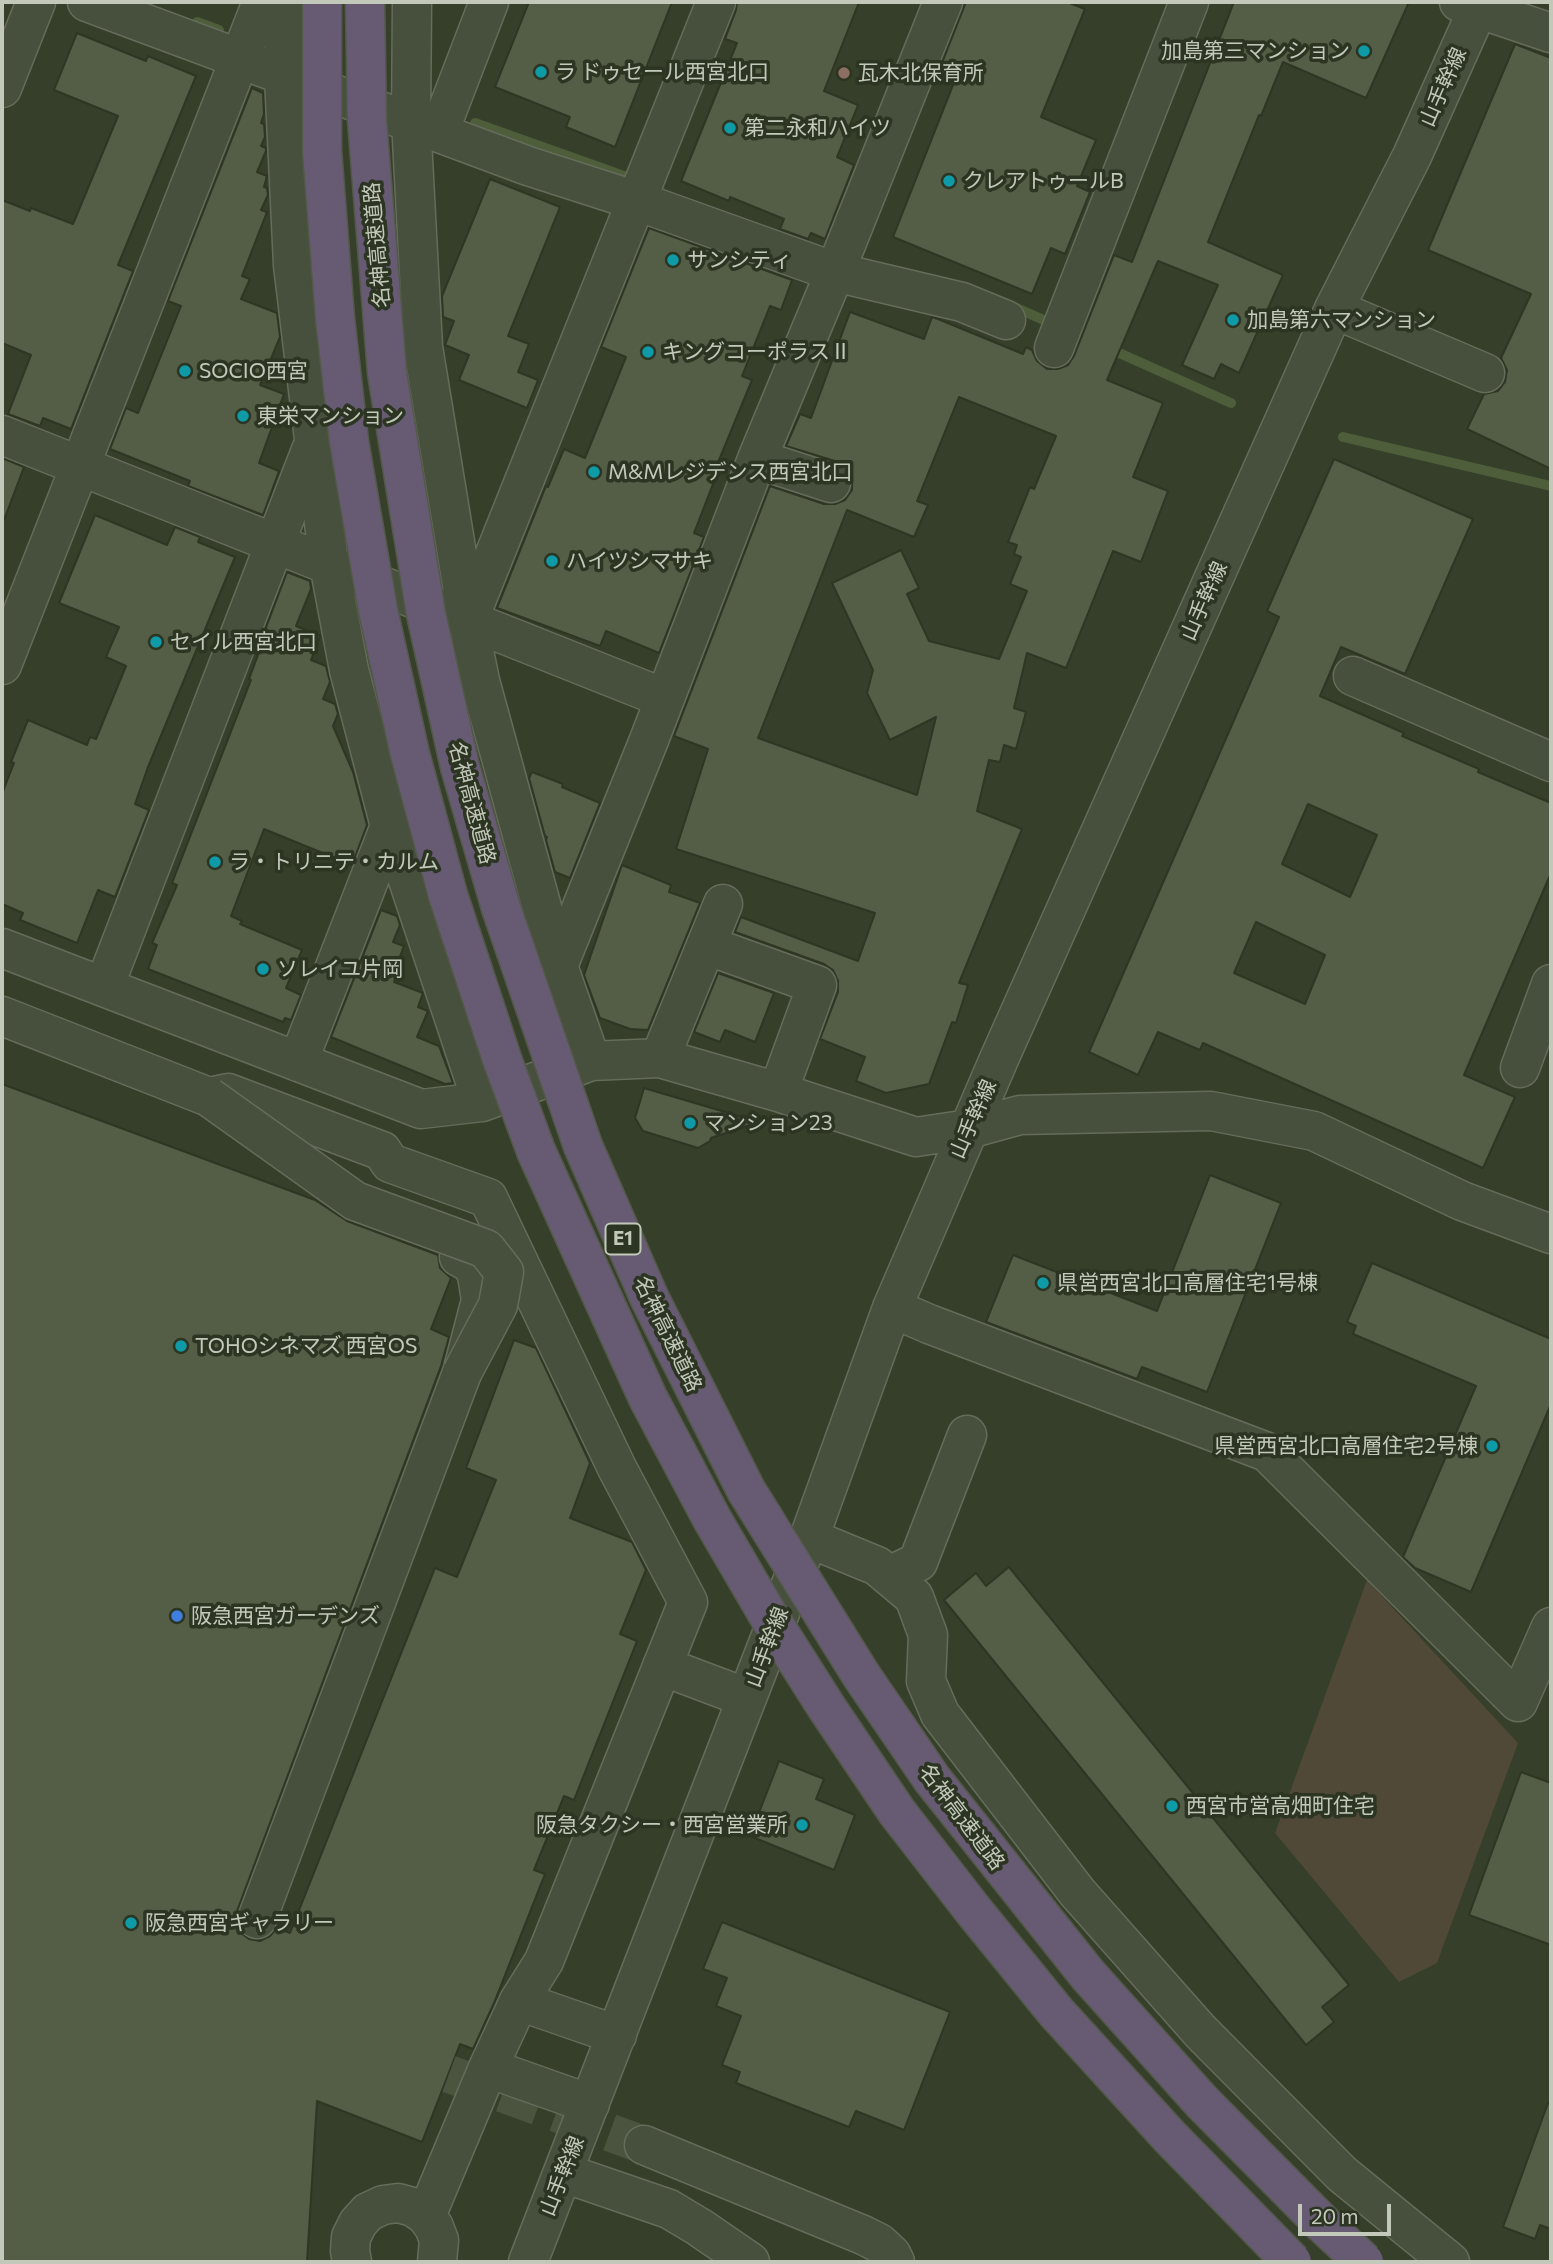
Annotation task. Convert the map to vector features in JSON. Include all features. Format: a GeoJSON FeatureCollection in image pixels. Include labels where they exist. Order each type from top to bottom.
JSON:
{"type":"FeatureCollection","features":[{"type":"Feature","properties":{"kind":"highway","name":"名神高速道路"},"geometry":{"type":"LineString","coordinates":[[322,2],[323,150],[335,318],[349,441],[378,610],[410,754],[448,895],[502,1059],[536,1151],[648,1398],[712,1518],[768,1615],[897,1812],[1056,2012],[1168,2136],[1292,2262]]}},
{"type":"Feature","properties":{"kind":"highway","name":"名神高速道路"},"geometry":{"type":"LineString","coordinates":[[365,2],[367,120],[387,373],[426,614],[460,766],[500,908],[583,1146],[649,1297],[746,1490],[861,1675],[932,1779],[1072,1955],[1132,2024],[1202,2102],[1364,2262]]}},
{"type":"Feature","properties":{"kind":"street"},"geometry":{"type":"LineString","coordinates":[[2,88],[36,2]]}},
{"type":"Feature","properties":{"kind":"street"},"geometry":{"type":"LineString","coordinates":[[87,2],[528,166],[642,190],[835,272],[962,302],[1006,320]]}},
{"type":"Feature","properties":{"kind":"street"},"geometry":{"type":"LineString","coordinates":[[2,665],[262,2]]}},
{"type":"Feature","properties":{"kind":"street"},"geometry":{"type":"LineString","coordinates":[[284,2],[284,76],[293,265],[328,564],[349,670],[390,826],[482,1102]]}},
{"type":"Feature","properties":{"kind":"street"},"geometry":{"type":"LineString","coordinates":[[412,2],[425,127],[422,346],[468,621],[480,681],[558,966],[591,1061]]}},
{"type":"Feature","properties":{"kind":"street"},"geometry":{"type":"LineString","coordinates":[[425,127],[489,2]]}},
{"type":"Feature","properties":{"kind":"street"},"geometry":{"type":"LineString","coordinates":[[468,621],[716,2]]}},
{"type":"Feature","properties":{"kind":"street"},"geometry":{"type":"LineString","coordinates":[[558,966],[757,459],[943,2]]}},
{"type":"Feature","properties":{"kind":"street"},"geometry":{"type":"LineString","coordinates":[[1060,331],[1189,2]]}},
{"type":"Feature","properties":{"kind":"street"},"geometry":{"type":"LineString","coordinates":[[1473,4],[1551,33]]}},
{"type":"Feature","properties":{"kind":"street","name":"山手幹線"},"geometry":{"type":"LineString","coordinates":[[528,2262],[809,1538],[892,1308],[1334,309],[1412,156],[1473,4]]}},
{"type":"Feature","properties":{"kind":"street"},"geometry":{"type":"LineString","coordinates":[[1334,309],[1485,373]]}},
{"type":"Feature","properties":{"kind":"street"},"geometry":{"type":"LineString","coordinates":[[2,435],[664,698]]}},
{"type":"Feature","properties":{"kind":"street"},"geometry":{"type":"LineString","coordinates":[[104,987],[313,443]]}},
{"type":"Feature","properties":{"kind":"street"},"geometry":{"type":"LineString","coordinates":[[757,459],[831,483]]}},
{"type":"Feature","properties":{"kind":"street"},"geometry":{"type":"LineString","coordinates":[[1353,676],[1551,761]]}},
{"type":"Feature","properties":{"kind":"street"},"geometry":{"type":"LineString","coordinates":[[298,1062],[390,826]]}},
{"type":"Feature","properties":{"kind":"street"},"geometry":{"type":"LineString","coordinates":[[660,1058],[723,904]]}},
{"type":"Feature","properties":{"kind":"street"},"geometry":{"type":"LineString","coordinates":[[706,944],[817,985],[778,1092]]}},
{"type":"Feature","properties":{"kind":"street"},"geometry":{"type":"LineString","coordinates":[[2,948],[421,1109],[482,1102],[591,1061],[660,1058],[778,1092],[916,1137],[969,1129],[1020,1115],[1211,1111],[1314,1131],[1462,1201],[1551,1234]]}},
{"type":"Feature","properties":{"kind":"street"},"geometry":{"type":"LineString","coordinates":[[1520,1068],[1551,984]]}},
{"type":"Feature","properties":{"kind":"street"},"geometry":{"type":"LineString","coordinates":[[2,1016],[209,1097],[355,1201],[486,1249],[504,1272],[498,1305],[462,1373]]}},
{"type":"Feature","properties":{"kind":"street"},"geometry":{"type":"LineString","coordinates":[[209,1097],[228,1093],[382,1151],[384,1176],[488,1198],[617,1468],[688,1602],[544,1961],[519,2001],[426,2216]]}},
{"type":"Feature","properties":{"kind":"street"},"geometry":{"type":"LineString","coordinates":[[257,1919],[462,1373],[481,1300],[477,1275],[472,1265],[459,1258]]}},
{"type":"Feature","properties":{"kind":"street"},"geometry":{"type":"LineString","coordinates":[[892,1308],[1267,1452],[1518,1702],[1551,1627]]}},
{"type":"Feature","properties":{"kind":"street"},"geometry":{"type":"LineString","coordinates":[[889,1576],[918,1562],[967,1435]]}},
{"type":"Feature","properties":{"kind":"street"},"geometry":{"type":"LineString","coordinates":[[809,1538],[877,1566],[914,1597],[928,1634],[926,1681],[940,1714],[1077,1892],[1200,2031],[1342,2174],[1450,2262]]}},
{"type":"Feature","properties":{"kind":"street"},"geometry":{"type":"LineString","coordinates":[[662,1666],[747,1698]]}},
{"type":"Feature","properties":{"kind":"street"},"geometry":{"type":"LineString","coordinates":[[519,2001],[617,2035]]}},
{"type":"Feature","properties":{"kind":"street"},"geometry":{"type":"LineString","coordinates":[[488,2068],[590,2104]]}},
{"type":"Feature","properties":{"kind":"street"},"geometry":{"type":"LineString","coordinates":[[644,2145],[863,2235],[879,2243],[895,2262]]}},
{"type":"Feature","properties":{"kind":"street"},"geometry":{"type":"LineString","coordinates":[[564,2173],[669,2209],[750,2262]]}},
{"type":"Feature","properties":{"kind":"street"},"geometry":{"type":"LineString","coordinates":[[352,2262],[351,2237],[358,2223],[369,2212],[383,2205],[398,2203],[413,2207],[426,2216],[434,2227],[439,2239],[437,2262]]}},
{"type":"Feature","properties":{"kind":"shaded area"},"geometry":{"type":"Polygon","coordinates":[[[1367,1580],[1518,1743],[1437,1963],[1399,1982],[1275,1833],[1367,1580]]]}},
{"type":"Feature","properties":{"kind":"building"},"geometry":{"type":"Polygon","coordinates":[[[529,2],[672,2],[615,147],[566,127],[570,117],[495,87],[529,2]]]}},
{"type":"Feature","properties":{"kind":"building"},"geometry":{"type":"Polygon","coordinates":[[[737,2],[859,2],[824,91],[858,105],[837,157],[854,165],[825,239],[811,233],[808,239],[780,229],[784,219],[730,197],[729,201],[681,181],[737,43],[725,39],[737,2]]]}},
{"type":"Feature","properties":{"kind":"building"},"geometry":{"type":"Polygon","coordinates":[[[966,2],[1067,2],[1085,9],[1041,117],[1096,140],[1077,186],[1090,192],[1065,254],[1051,248],[1032,294],[893,237],[957,75],[940,68],[966,2]]]}},
{"type":"Feature","properties":{"kind":"building"},"geometry":{"type":"Polygon","coordinates":[[[1234,2],[1409,2],[1366,98],[1283,62],[1208,242],[1283,275],[1239,373],[1221,364],[1214,379],[1182,365],[1218,285],[1158,261],[1107,380],[1163,403],[1133,477],[1168,491],[1141,562],[1113,551],[1066,668],[1027,653],[1014,708],[1026,712],[1016,749],[1004,745],[1000,762],[989,760],[977,811],[1022,829],[959,983],[968,985],[956,1023],[952,1022],[929,1084],[886,1093],[856,1081],[865,1057],[820,1039],[838,992],[838,981],[833,970],[824,964],[735,932],[741,917],[858,961],[875,913],[676,849],[708,749],[674,736],[770,486],[824,504],[845,500],[852,490],[852,478],[847,468],[838,462],[786,446],[800,414],[811,418],[850,312],[924,339],[932,317],[1023,354],[1026,347],[1032,350],[1037,361],[1047,369],[1058,369],[1068,365],[1074,356],[1114,255],[1132,262],[1234,2]],[[959,397],[917,501],[928,505],[914,537],[847,510],[758,738],[917,795],[936,717],[890,740],[867,693],[873,670],[832,583],[901,550],[919,588],[907,594],[929,641],[999,659],[1027,591],[1010,584],[1021,557],[1014,554],[1017,545],[1008,542],[1030,487],[1034,489],[1056,436],[959,397]]]}},
{"type":"Feature","properties":{"kind":"building"},"geometry":{"type":"Polygon","coordinates":[[[77,33],[146,61],[148,56],[196,76],[118,265],[133,271],[71,429],[43,418],[40,426],[8,414],[31,355],[2,343],[2,200],[73,224],[118,116],[54,90],[77,33]]]}},
{"type":"Feature","properties":{"kind":"building"},"geometry":{"type":"Polygon","coordinates":[[[1515,44],[1551,58],[1551,469],[1467,429],[1484,394],[1498,391],[1505,382],[1507,370],[1501,358],[1531,294],[1428,250],[1515,44]]]}},
{"type":"Feature","properties":{"kind":"building"},"geometry":{"type":"Polygon","coordinates":[[[252,88],[263,93],[264,114],[261,123],[264,124],[265,137],[261,146],[266,148],[266,151],[257,172],[267,176],[264,187],[267,188],[268,195],[261,210],[267,212],[242,276],[250,279],[241,299],[277,313],[280,337],[260,385],[284,394],[259,463],[279,471],[263,515],[188,486],[190,481],[110,449],[126,408],[138,413],[181,306],[168,301],[252,88]]]}},
{"type":"Feature","properties":{"kind":"building"},"geometry":{"type":"Polygon","coordinates":[[[490,179],[560,207],[508,336],[529,344],[518,372],[538,380],[527,408],[459,380],[469,355],[445,345],[454,321],[443,317],[442,296],[490,179]]]}},
{"type":"Feature","properties":{"kind":"building"},"geometry":{"type":"Polygon","coordinates":[[[649,228],[792,280],[781,310],[770,306],[742,376],[752,380],[717,465],[720,466],[694,533],[704,537],[659,653],[606,631],[600,646],[497,608],[546,486],[548,487],[564,449],[585,458],[626,357],[601,347],[649,228]]]}},
{"type":"Feature","properties":{"kind":"building"},"geometry":{"type":"Polygon","coordinates":[[[2,458],[24,467],[4,520],[2,519],[2,458]]]}},
{"type":"Feature","properties":{"kind":"building"},"geometry":{"type":"Polygon","coordinates":[[[1334,459],[1473,519],[1405,674],[1341,647],[1320,696],[1404,733],[1402,736],[1479,769],[1478,772],[1551,803],[1551,873],[1464,1075],[1515,1097],[1483,1168],[1203,1043],[1200,1050],[1158,1032],[1138,1075],[1089,1052],[1279,617],[1267,611],[1334,459]],[[1308,804],[1282,864],[1350,897],[1377,835],[1308,804]],[[1256,922],[1234,973],[1305,1004],[1325,955],[1256,922]]]}},
{"type":"Feature","properties":{"kind":"building"},"geometry":{"type":"Polygon","coordinates":[[[95,515],[167,545],[175,527],[200,537],[198,542],[235,557],[148,767],[135,804],[149,810],[115,897],[98,890],[77,943],[20,920],[23,913],[2,904],[2,794],[14,763],[11,762],[28,720],[87,745],[90,737],[96,739],[126,666],[106,657],[119,627],[59,603],[95,515]]]}},
{"type":"Feature","properties":{"kind":"building"},"geometry":{"type":"Polygon","coordinates":[[[287,572],[310,581],[311,589],[296,626],[320,636],[311,660],[326,666],[330,682],[323,699],[335,704],[338,714],[333,726],[353,772],[367,825],[352,865],[264,829],[231,916],[242,921],[240,924],[302,950],[286,988],[301,995],[291,1020],[285,1018],[283,1022],[148,969],[157,945],[152,943],[177,885],[172,883],[251,680],[249,679],[258,655],[256,654],[287,572]]]}},
{"type":"Feature","properties":{"kind":"building"},"geometry":{"type":"Polygon","coordinates":[[[532,772],[600,803],[570,878],[555,872],[529,778],[532,772]]]}},
{"type":"Feature","properties":{"kind":"building"},"geometry":{"type":"Polygon","coordinates":[[[622,865],[671,885],[669,892],[700,903],[648,1030],[630,1029],[600,1018],[584,975],[622,865]]]}},
{"type":"Feature","properties":{"kind":"building"},"geometry":{"type":"Polygon","coordinates":[[[381,910],[397,916],[400,925],[393,942],[404,946],[394,972],[398,974],[394,982],[423,993],[418,1007],[428,1011],[417,1037],[439,1046],[453,1083],[445,1084],[331,1037],[381,910]]]}},
{"type":"Feature","properties":{"kind":"building"},"geometry":{"type":"Polygon","coordinates":[[[718,973],[774,993],[755,1042],[725,1030],[720,1042],[694,1032],[718,973]]]}},
{"type":"Feature","properties":{"kind":"building","name":"阪急西宮ガーデンズ"},"geometry":{"type":"Polygon","coordinates":[[[2,1084],[315,1200],[347,1221],[438,1255],[440,1268],[451,1278],[431,1329],[449,1337],[441,1366],[237,1911],[236,1923],[241,1933],[249,1939],[260,1941],[270,1936],[277,1928],[290,1933],[435,1568],[457,1577],[496,1480],[466,1468],[514,1340],[536,1348],[590,1463],[570,1518],[632,1542],[646,1570],[620,1634],[637,1641],[574,1800],[564,1796],[534,1870],[545,1874],[494,2003],[473,2049],[460,2044],[422,2142],[317,2101],[307,2262],[2,2262],[2,1084]]]}},
{"type":"Feature","properties":{"kind":"building","name":"マンション23"},"geometry":{"type":"Polygon","coordinates":[[[644,1088],[759,1122],[711,1138],[698,1148],[643,1131],[635,1118],[644,1088]]]}},
{"type":"Feature","properties":{"kind":"building","name":"県営西宮北口高層住宅1号棟"},"geometry":{"type":"Polygon","coordinates":[[[1210,1175],[1281,1203],[1207,1392],[1142,1367],[1137,1379],[986,1322],[1013,1255],[1157,1311],[1210,1175]]]}},
{"type":"Feature","properties":{"kind":"building","name":"県営西宮北口高層住宅2号棟"},"geometry":{"type":"Polygon","coordinates":[[[1372,1263],[1551,1339],[1551,1404],[1471,1592],[1415,1568],[1403,1557],[1476,1386],[1353,1334],[1356,1326],[1347,1322],[1372,1263]]]}},
{"type":"Feature","properties":{"kind":"building","name":"西宮市営高畑町住宅"},"geometry":{"type":"Polygon","coordinates":[[[1009,1567],[1349,1985],[1322,2007],[1334,2022],[1306,2045],[944,1600],[976,1573],[986,1586],[1009,1567]]]}},
{"type":"Feature","properties":{"kind":"building","name":"阪急タクシー・西宮営業所"},"geometry":{"type":"Polygon","coordinates":[[[779,1761],[824,1779],[816,1799],[855,1815],[834,1870],[750,1836],[779,1761]]]}},
{"type":"Feature","properties":{"kind":"building"},"geometry":{"type":"Polygon","coordinates":[[[1521,1772],[1551,1783],[1551,1945],[1469,1915],[1521,1772]]]}},
{"type":"Feature","properties":{"kind":"building"},"geometry":{"type":"Polygon","coordinates":[[[722,1922],[950,2012],[904,2130],[856,2111],[849,2127],[736,2083],[740,2072],[722,2065],[741,2016],[716,2006],[727,1978],[703,1969],[722,1922]]]}},
{"type":"Feature","properties":{"kind":"building"},"geometry":{"type":"Polygon","coordinates":[[[1548,2103],[1551,2104],[1551,2229],[1540,2225],[1535,2239],[1503,2227],[1548,2103]]]}},
{"type":"Feature","properties":{"kind":"waterway"},"geometry":{"type":"LineString","coordinates":[[197,22],[219,30]]}},
{"type":"Feature","properties":{"kind":"waterway"},"geometry":{"type":"LineString","coordinates":[[475,123],[635,180]]}},
{"type":"Feature","properties":{"kind":"waterway"},"geometry":{"type":"LineString","coordinates":[[1012,306],[1055,325]]}},
{"type":"Feature","properties":{"kind":"waterway"},"geometry":{"type":"LineString","coordinates":[[1108,348],[1231,403]]}},
{"type":"Feature","properties":{"kind":"waterway"},"geometry":{"type":"LineString","coordinates":[[1343,437],[1551,486]]}},
{"type":"Feature","properties":{"kind":"tunnel"},"geometry":{"type":"LineString","coordinates":[[449,2074],[644,2145]]}},
{"type":"Feature","properties":{"kind":"place","name":"加島第三マンション"},"geometry":{"type":"Point","coordinates":[1364,51]}},
{"type":"Feature","properties":{"kind":"place","name":"ラ ドゥセール西宮北口"},"geometry":{"type":"Point","coordinates":[541,72]}},
{"type":"Feature","properties":{"kind":"place","name":"瓦木北保育所"},"geometry":{"type":"Point","coordinates":[844,73]}},
{"type":"Feature","properties":{"kind":"place","name":"第二永和ハイツ"},"geometry":{"type":"Point","coordinates":[730,128]}},
{"type":"Feature","properties":{"kind":"place","name":"クレアトゥールB"},"geometry":{"type":"Point","coordinates":[949,181]}},
{"type":"Feature","properties":{"kind":"place","name":"サンシティ"},"geometry":{"type":"Point","coordinates":[673,260]}},
{"type":"Feature","properties":{"kind":"place","name":"加島第六マンション"},"geometry":{"type":"Point","coordinates":[1233,320]}},
{"type":"Feature","properties":{"kind":"place","name":"キングコーポラスⅡ"},"geometry":{"type":"Point","coordinates":[648,352]}},
{"type":"Feature","properties":{"kind":"place","name":"SOCIO西宮"},"geometry":{"type":"Point","coordinates":[185,371]}},
{"type":"Feature","properties":{"kind":"place","name":"東栄マンション"},"geometry":{"type":"Point","coordinates":[243,416]}},
{"type":"Feature","properties":{"kind":"place","name":"M&Mレジデンス西宮北口"},"geometry":{"type":"Point","coordinates":[594,472]}},
{"type":"Feature","properties":{"kind":"place","name":"ハイツシマサキ"},"geometry":{"type":"Point","coordinates":[552,561]}},
{"type":"Feature","properties":{"kind":"place","name":"セイル西宮北口"},"geometry":{"type":"Point","coordinates":[156,642]}},
{"type":"Feature","properties":{"kind":"place","name":"ラ・トリニテ・カルム"},"geometry":{"type":"Point","coordinates":[215,862]}},
{"type":"Feature","properties":{"kind":"place","name":"ソレイユ片岡"},"geometry":{"type":"Point","coordinates":[263,969]}},
{"type":"Feature","properties":{"kind":"place","name":"マンション23"},"geometry":{"type":"Point","coordinates":[690,1123]}},
{"type":"Feature","properties":{"kind":"place","name":"県営西宮北口高層住宅1号棟"},"geometry":{"type":"Point","coordinates":[1043,1283]}},
{"type":"Feature","properties":{"kind":"place","name":"TOHOシネマズ 西宮OS"},"geometry":{"type":"Point","coordinates":[181,1346]}},
{"type":"Feature","properties":{"kind":"place","name":"県営西宮北口高層住宅2号棟"},"geometry":{"type":"Point","coordinates":[1492,1446]}},
{"type":"Feature","properties":{"kind":"place","name":"阪急西宮ガーデンズ"},"geometry":{"type":"Point","coordinates":[177,1616]}},
{"type":"Feature","properties":{"kind":"place","name":"西宮市営高畑町住宅"},"geometry":{"type":"Point","coordinates":[1172,1806]}},
{"type":"Feature","properties":{"kind":"place","name":"阪急タクシー・西宮営業所"},"geometry":{"type":"Point","coordinates":[802,1825]}},
{"type":"Feature","properties":{"kind":"place","name":"阪急西宮ギャラリー"},"geometry":{"type":"Point","coordinates":[131,1923]}}]}
